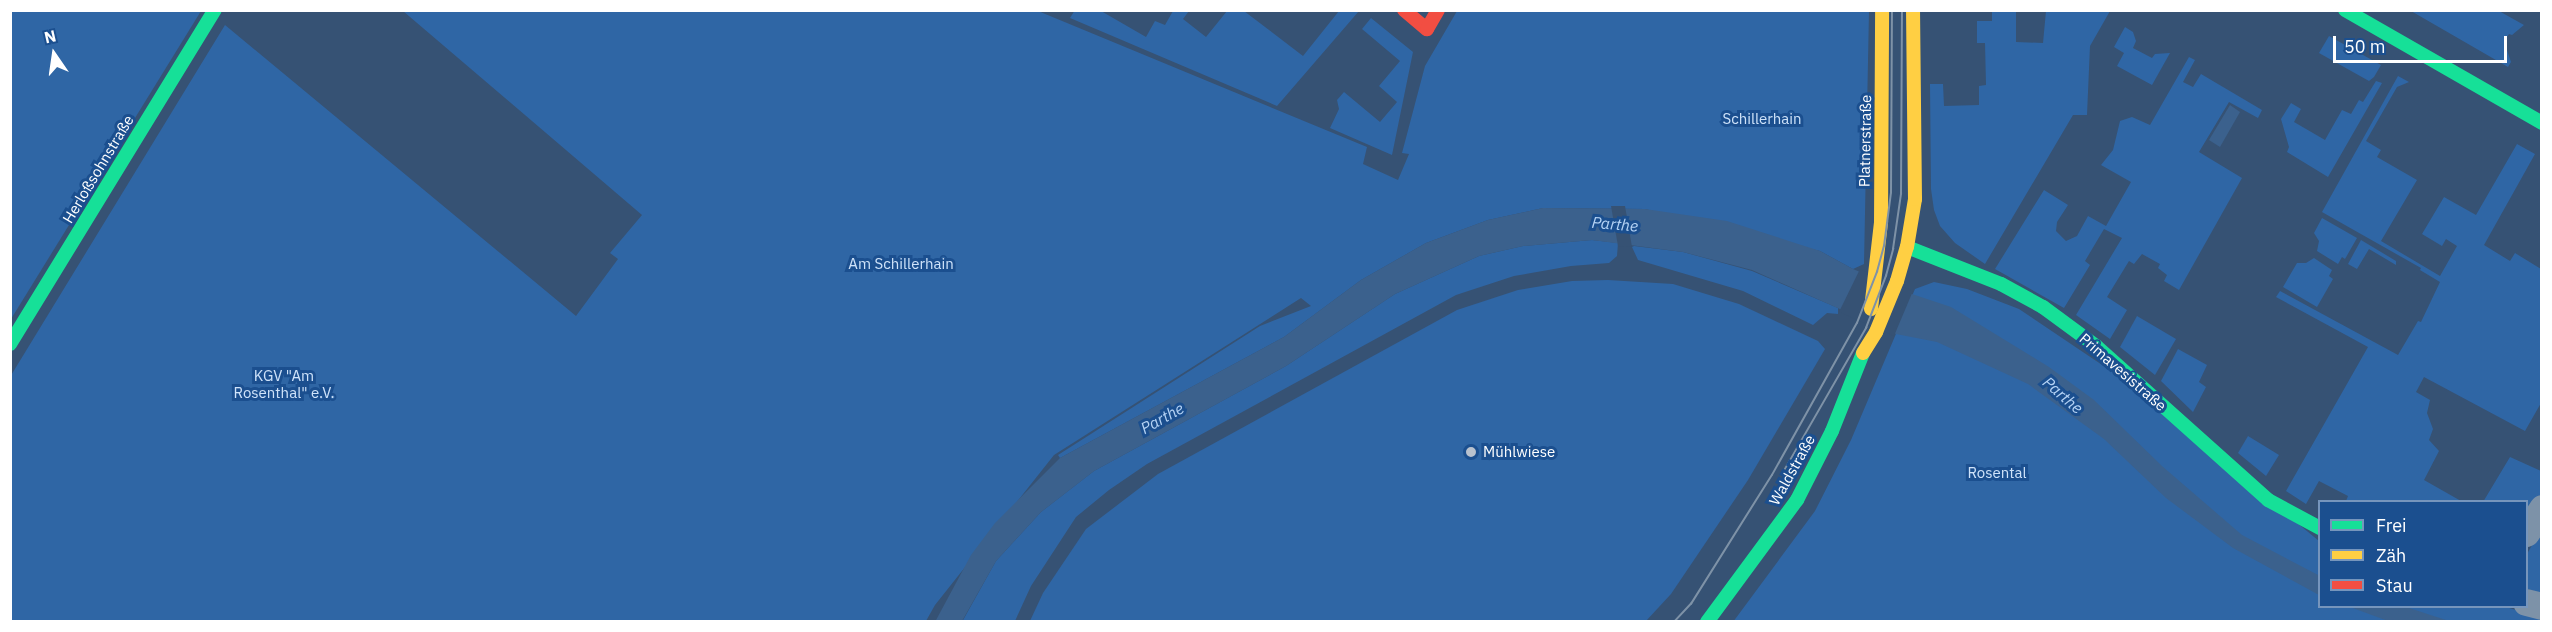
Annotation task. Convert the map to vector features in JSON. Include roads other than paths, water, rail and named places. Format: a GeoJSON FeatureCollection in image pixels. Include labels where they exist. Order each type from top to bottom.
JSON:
{"type":"FeatureCollection","features":[{"type":"Feature","properties":{"kind":"street","name":"Herloßsohnstraße"},"geometry":{"type":"LineString","coordinates":[[10,344],[215,10]]}},
{"type":"Feature","properties":{"kind":"street"},"geometry":{"type":"LineString","coordinates":[[1404,10],[1427,28],[1438,10]]}},
{"type":"Feature","properties":{"kind":"street","name":"Platnerstraße"},"geometry":{"type":"LineString","coordinates":[[1877,272],[1881,222],[1882,10]]}},
{"type":"Feature","properties":{"kind":"street"},"geometry":{"type":"LineString","coordinates":[[1907,247],[1915,200],[1913,10]]}},
{"type":"Feature","properties":{"kind":"street"},"geometry":{"type":"LineString","coordinates":[[2345,10],[2541,123]]}},
{"type":"Feature","properties":{"kind":"street","name":"Waldstraße"},"geometry":{"type":"LineString","coordinates":[[1707,621],[1797,500],[1832,431],[1872,330],[1897,281],[1907,247]]}},
{"type":"Feature","properties":{"kind":"street","name":"Primavesistraße"},"geometry":{"type":"LineString","coordinates":[[1907,247],[2001,284],[2043,307],[2096,346],[2268,500],[2318,527]]}},
{"type":"Feature","properties":{"kind":"street","name":"Waldstraße"},"geometry":{"type":"LineString","coordinates":[[1872,330],[1877,272]]}},
{"type":"Feature","properties":{"kind":"street"},"geometry":{"type":"LineString","coordinates":[[2528,530],[2541,508]]}},
{"type":"Feature","properties":{"kind":"water"},"geometry":{"type":"Polygon","coordinates":[[[2230,105],[2240,112],[2220,147],[2209,140],[2230,105]]]}},
{"type":"Feature","properties":{"kind":"water","name":"Parthe"},"geometry":{"type":"Polygon","coordinates":[[[1543,208],[1645,209],[1727,221],[1820,251],[1853,269],[1912,294],[1951,307],[2049,367],[2094,400],[2162,466],[2242,535],[2318,575],[2318,594],[2233,548],[2166,498],[2104,439],[2028,384],[1937,342],[1896,334],[1752,270],[1683,252],[1592,240],[1523,246],[1479,256],[1395,294],[1286,366],[1094,471],[1041,512],[996,561],[962,621],[935,622],[971,555],[995,523],[1060,458],[1284,337],[1361,280],[1426,243],[1488,220],[1543,208]]]}},
{"type":"Feature","properties":{"kind":"water"},"geometry":{"type":"Polygon","coordinates":[[[2353,608],[2409,608],[2449,621],[2388,621],[2353,608]]]}},
{"type":"Feature","properties":{"kind":"tram line"},"geometry":{"type":"LineString","coordinates":[[1674,622],[1691,604],[1772,475],[1857,323],[1877,272],[1884,246],[1891,193],[1892,10]]}},
{"type":"Feature","properties":{"kind":"tram line"},"geometry":{"type":"LineString","coordinates":[[1785,469],[1866,328],[1886,276],[1893,249],[1901,194],[1902,10]]}},
{"type":"Feature","properties":{"kind":"place","name":"Mühlwiese"},"geometry":{"type":"Point","coordinates":[1471,452]}},
{"type":"Feature","properties":{"kind":"park label","name":"Schillerhain"},"geometry":{"type":"Point","coordinates":[1762,119]}},
{"type":"Feature","properties":{"kind":"park label","name":"Am Schillerhain"},"geometry":{"type":"Point","coordinates":[901,264]}},
{"type":"Feature","properties":{"kind":"park label","name":"KGV \"Am Rosenthal\" e.V."},"geometry":{"type":"Point","coordinates":[284,384]}},
{"type":"Feature","properties":{"kind":"park label","name":"Rosental"},"geometry":{"type":"Point","coordinates":[1997,473]}}]}
